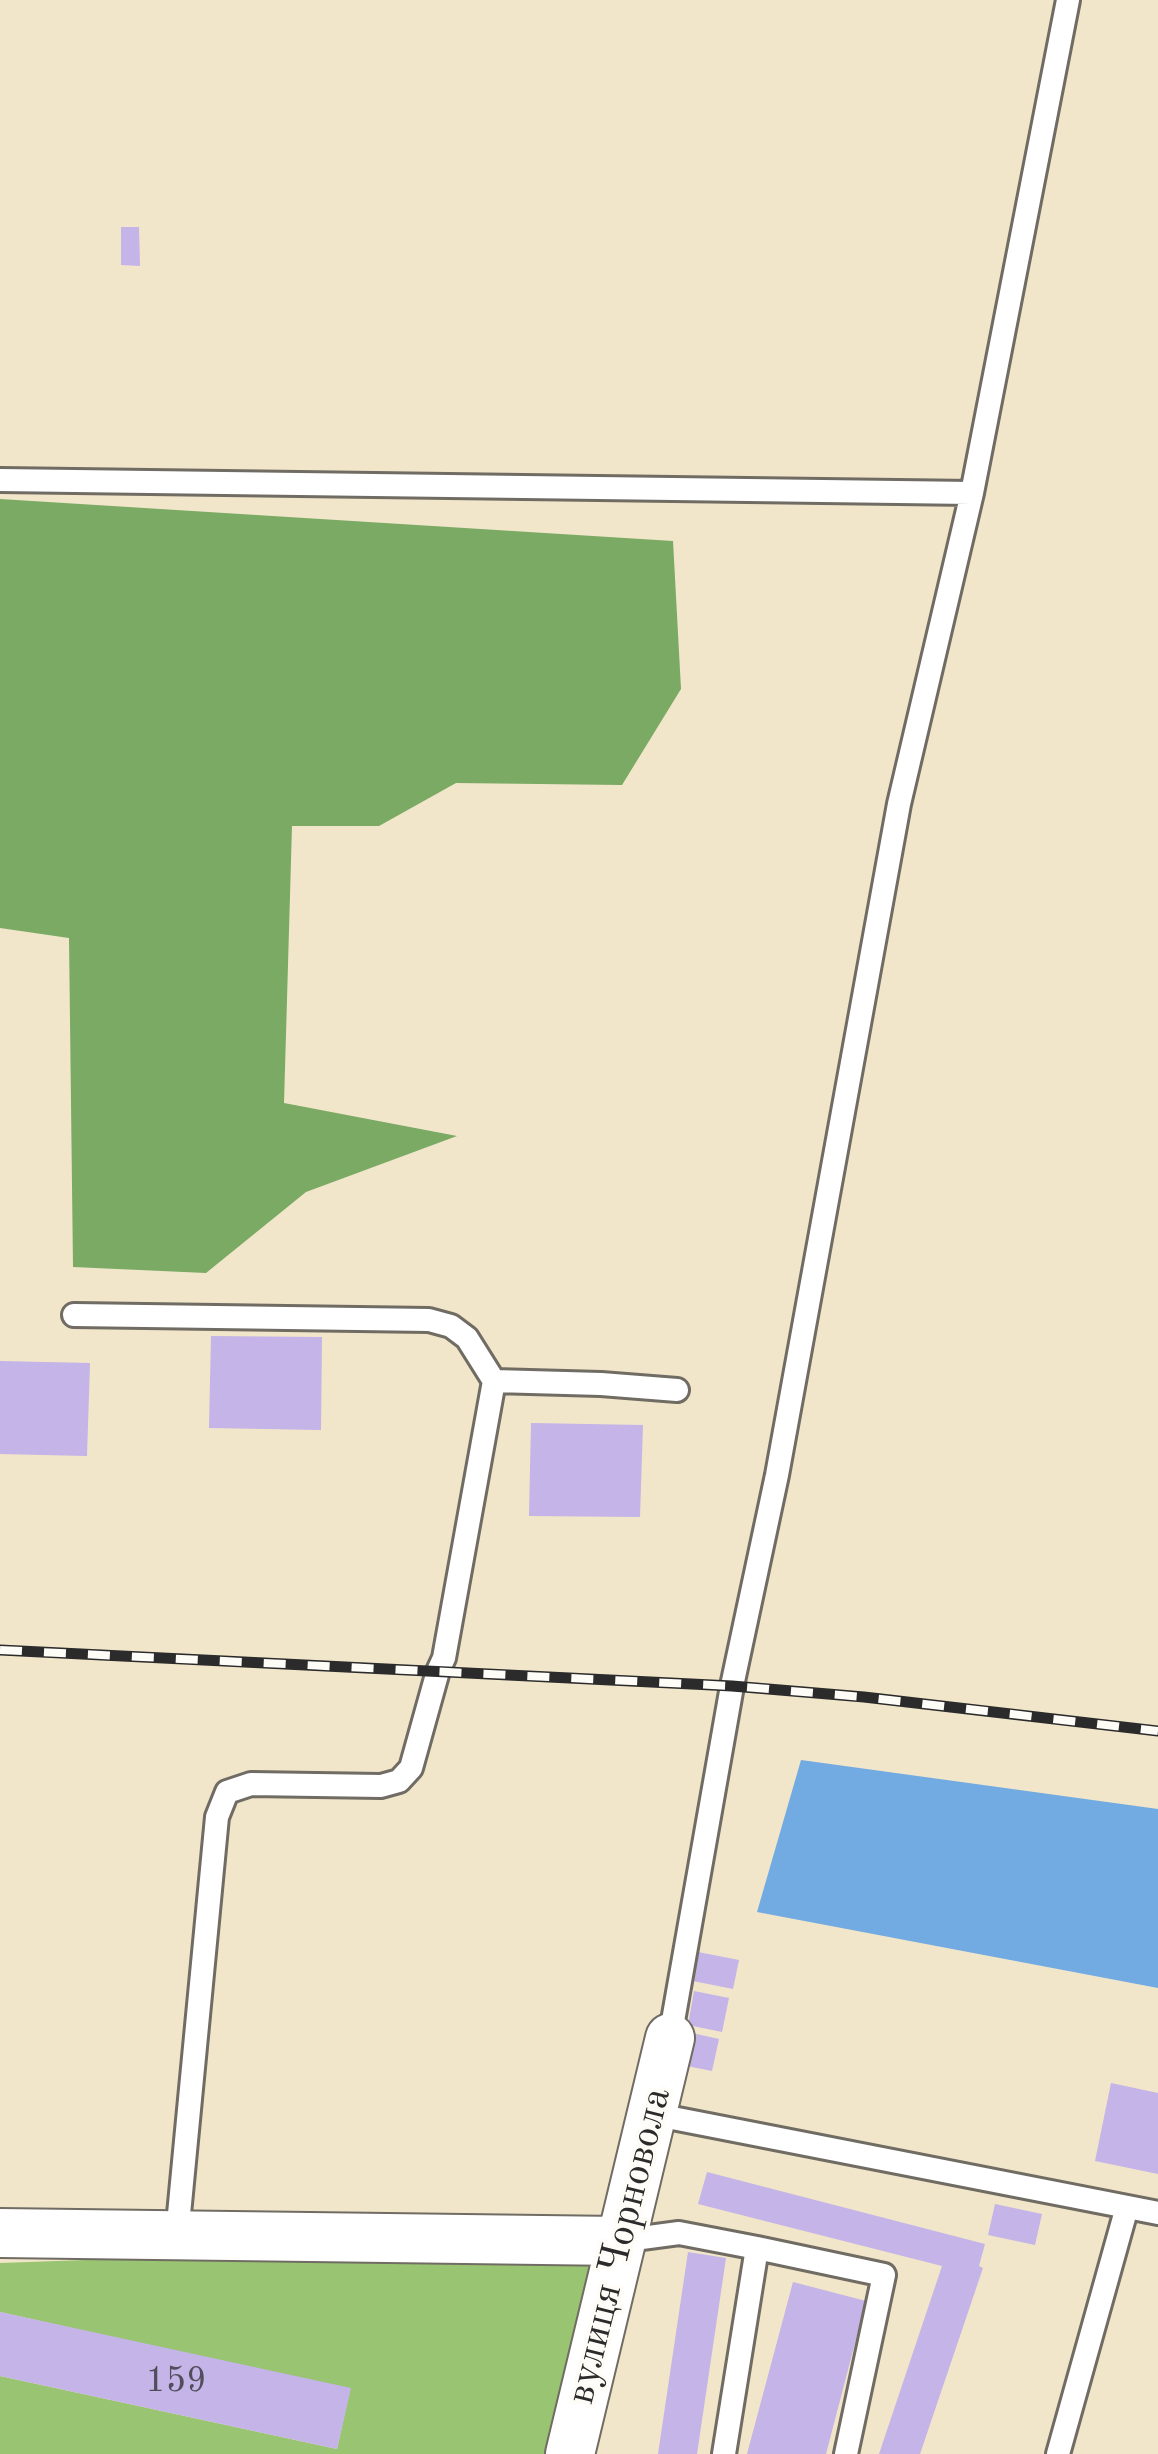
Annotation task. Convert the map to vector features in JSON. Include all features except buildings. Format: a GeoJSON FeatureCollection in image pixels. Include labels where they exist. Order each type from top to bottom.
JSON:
{"type":"FeatureCollection","features":[{"type":"Feature","properties":{"kind":"street","name":"вулиця Чорновола"},"geometry":{"type":"LineString","coordinates":[[570,2454],[670,2038]]}},
{"type":"Feature","properties":{"kind":"street"},"geometry":{"type":"LineString","coordinates":[[0,2233],[619,2242]]}},
{"type":"Feature","properties":{"kind":"lane"},"geometry":{"type":"LineString","coordinates":[[670,2038],[732,1686],[778,1475],[900,804],[972,493],[1068,0]]}},
{"type":"Feature","properties":{"kind":"lane"},"geometry":{"type":"LineString","coordinates":[[0,480],[972,493]]}},
{"type":"Feature","properties":{"kind":"lane"},"geometry":{"type":"LineString","coordinates":[[74,1315],[429,1320],[451,1326],[467,1338],[494,1381],[444,1658],[411,1768],[399,1780],[381,1786],[250,1784],[228,1792],[218,1817],[176,2235]]}},
{"type":"Feature","properties":{"kind":"lane"},"geometry":{"type":"LineString","coordinates":[[494,1381],[677,1390]]}},
{"type":"Feature","properties":{"kind":"lane"},"geometry":{"type":"LineString","coordinates":[[652,2114],[1158,2213]]}},
{"type":"Feature","properties":{"kind":"lane"},"geometry":{"type":"LineString","coordinates":[[1058,2454],[1128,2206]]}},
{"type":"Feature","properties":{"kind":"lane"},"geometry":{"type":"LineString","coordinates":[[619,2242],[679,2232],[884,2275],[846,2454]]}},
{"type":"Feature","properties":{"kind":"lane"},"geometry":{"type":"LineString","coordinates":[[724,2454],[757,2248]]}},
{"type":"Feature","properties":{"kind":"green space"},"geometry":{"type":"Polygon","coordinates":[[[0,499],[673,541],[681,689],[622,785],[456,783],[379,826],[292,826],[284,1103],[457,1136],[306,1192],[206,1273],[73,1267],[69,938],[0,928],[0,499]]]}},
{"type":"Feature","properties":{"kind":"green space"},"geometry":{"type":"Polygon","coordinates":[[[619,2241],[570,2454],[0,2454],[0,2376],[337,2449],[350,2390],[0,2312],[0,2263],[619,2241]]]}},
{"type":"Feature","properties":{"kind":"water"},"geometry":{"type":"Polygon","coordinates":[[[801,1760],[1158,1809],[1158,1988],[757,1912],[801,1760]]]}},
{"type":"Feature","properties":{"kind":"railway"},"geometry":{"type":"LineString","coordinates":[[0,1650],[732,1686],[1158,1731]]}}]}
